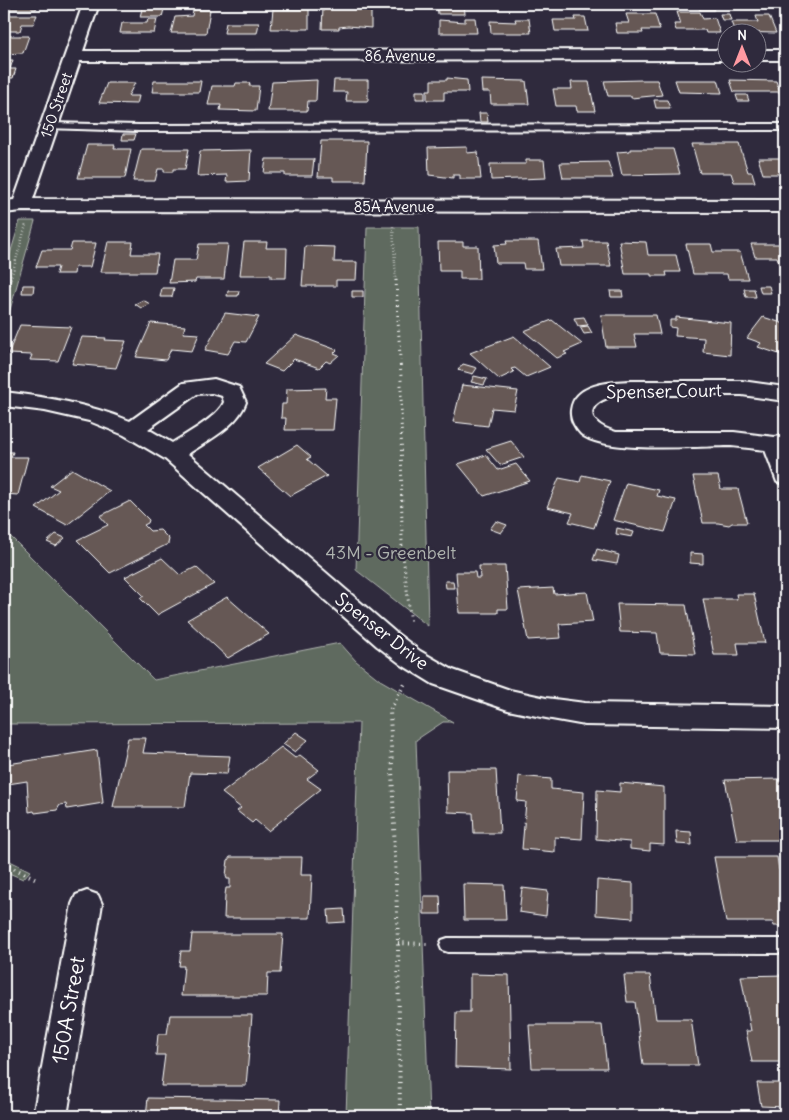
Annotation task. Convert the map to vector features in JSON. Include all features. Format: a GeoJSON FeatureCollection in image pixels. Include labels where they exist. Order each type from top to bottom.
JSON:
{"type":"FeatureCollection","features":[{"type":"Feature","properties":{"kind":"street","name":"150 Street"},"geometry":{"type":"LineString","coordinates":[[13,206],[49,126],[91,4]]}},
{"type":"Feature","properties":{"kind":"street","name":"86 Avenue"},"geometry":{"type":"LineString","coordinates":[[74,56],[716,55]]}},
{"type":"Feature","properties":{"kind":"street"},"geometry":{"type":"LineString","coordinates":[[766,55],[785,55]]}},
{"type":"Feature","properties":{"kind":"street","name":"85A Avenue"},"geometry":{"type":"LineString","coordinates":[[13,206],[785,206]]}},
{"type":"Feature","properties":{"kind":"street"},"geometry":{"type":"LineString","coordinates":[[132,430],[191,388],[214,386],[231,392],[235,402],[228,414],[173,454]]}},
{"type":"Feature","properties":{"kind":"street","name":"Spenser Court"},"geometry":{"type":"LineString","coordinates":[[785,394],[760,389],[614,389],[591,396],[586,399],[582,407],[582,417],[591,429],[597,434],[616,438],[746,439],[780,443],[785,477]]}},
{"type":"Feature","properties":{"kind":"street","name":"Spenser Drive"},"geometry":{"type":"LineString","coordinates":[[4,399],[45,404],[104,418],[132,430],[173,454],[386,639],[411,658],[443,677],[508,700],[585,714],[785,717]]}},
{"type":"Feature","properties":{"kind":"street","name":"150A Street"},"geometry":{"type":"LineString","coordinates":[[50,1116],[87,904]]}},
{"type":"Feature","properties":{"kind":"lane"},"geometry":{"type":"LineString","coordinates":[[49,126],[139,128],[785,127]]}},
{"type":"Feature","properties":{"kind":"lane"},"geometry":{"type":"LineString","coordinates":[[448,945],[785,946]]}},
{"type":"Feature","properties":{"kind":"path"},"geometry":{"type":"LineString","coordinates":[[393,224],[402,376],[402,546],[412,628]]}},
{"type":"Feature","properties":{"kind":"path"},"geometry":{"type":"LineString","coordinates":[[4,304],[26,225]]}},
{"type":"Feature","properties":{"kind":"path"},"geometry":{"type":"LineString","coordinates":[[400,1116],[398,943],[390,710],[408,678]]}},
{"type":"Feature","properties":{"kind":"path"},"geometry":{"type":"LineString","coordinates":[[4,864],[39,880]]}},
{"type":"Feature","properties":{"kind":"path"},"geometry":{"type":"LineString","coordinates":[[398,943],[448,945]]}},
{"type":"Feature","properties":{"kind":"green space"},"geometry":{"type":"Polygon","coordinates":[[[20,221],[35,221],[4,331],[4,274],[20,221]]]}},
{"type":"Feature","properties":{"kind":"green space","name":"43M - Greenbelt"},"geometry":{"type":"Polygon","coordinates":[[[367,227],[419,227],[428,626],[356,570],[367,227]]]}},
{"type":"Feature","properties":{"kind":"green space"},"geometry":{"type":"Polygon","coordinates":[[[4,530],[154,680],[340,643],[356,661],[380,680],[453,722],[443,722],[416,740],[429,1116],[346,1116],[359,723],[4,724],[4,530]]]}},
{"type":"Feature","properties":{"kind":"green space"},"geometry":{"type":"Polygon","coordinates":[[[4,858],[30,871],[23,879],[4,871],[4,858]]]}},
{"type":"Feature","properties":{"kind":"building"},"geometry":{"type":"Polygon","coordinates":[[[4,4],[38,4],[36,9],[4,9],[4,4]]]}},
{"type":"Feature","properties":{"kind":"building"},"geometry":{"type":"Polygon","coordinates":[[[339,4],[353,4],[353,8],[371,8],[371,28],[348,26],[339,27],[339,29],[322,29],[323,8],[338,8],[339,4]]]}},
{"type":"Feature","properties":{"kind":"building"},"geometry":{"type":"Polygon","coordinates":[[[437,4],[464,4],[465,14],[438,14],[437,4]]]}},
{"type":"Feature","properties":{"kind":"building"},"geometry":{"type":"Polygon","coordinates":[[[698,4],[711,4],[714,10],[700,10],[698,4]]]}},
{"type":"Feature","properties":{"kind":"building"},"geometry":{"type":"Polygon","coordinates":[[[143,5],[165,5],[162,17],[140,17],[143,5]]]}},
{"type":"Feature","properties":{"kind":"building"},"geometry":{"type":"Polygon","coordinates":[[[273,9],[309,9],[309,29],[271,29],[273,9]]]}},
{"type":"Feature","properties":{"kind":"building"},"geometry":{"type":"Polygon","coordinates":[[[193,10],[210,10],[206,33],[171,33],[175,17],[192,16],[193,10]]]}},
{"type":"Feature","properties":{"kind":"building"},"geometry":{"type":"Polygon","coordinates":[[[677,12],[700,12],[703,19],[715,18],[716,33],[706,33],[705,30],[676,30],[674,24],[681,24],[677,12]]]}},
{"type":"Feature","properties":{"kind":"building"},"geometry":{"type":"Polygon","coordinates":[[[626,14],[655,14],[660,30],[642,30],[643,33],[617,33],[615,23],[629,23],[626,14]]]}},
{"type":"Feature","properties":{"kind":"building"},"geometry":{"type":"Polygon","coordinates":[[[720,14],[729,14],[731,20],[722,20],[720,14]]]}},
{"type":"Feature","properties":{"kind":"building"},"geometry":{"type":"Polygon","coordinates":[[[4,15],[37,15],[33,24],[22,24],[20,31],[4,31],[4,15]]]}},
{"type":"Feature","properties":{"kind":"building"},"geometry":{"type":"Polygon","coordinates":[[[756,16],[769,16],[776,33],[766,33],[766,22],[758,22],[756,16]]]}},
{"type":"Feature","properties":{"kind":"building"},"geometry":{"type":"Polygon","coordinates":[[[575,17],[585,17],[588,31],[555,31],[553,20],[576,20],[575,17]]]}},
{"type":"Feature","properties":{"kind":"building"},"geometry":{"type":"Polygon","coordinates":[[[465,18],[475,18],[477,33],[439,33],[439,20],[465,22],[465,18]]]}},
{"type":"Feature","properties":{"kind":"building"},"geometry":{"type":"Polygon","coordinates":[[[148,19],[157,19],[154,33],[120,33],[122,23],[147,23],[148,19]]]}},
{"type":"Feature","properties":{"kind":"building"},"geometry":{"type":"Polygon","coordinates":[[[515,19],[529,19],[531,33],[491,33],[490,21],[516,22],[515,19]]]}},
{"type":"Feature","properties":{"kind":"building"},"geometry":{"type":"Polygon","coordinates":[[[226,23],[259,23],[257,33],[224,33],[226,23]]]}},
{"type":"Feature","properties":{"kind":"building"},"geometry":{"type":"Polygon","coordinates":[[[4,36],[29,36],[23,53],[4,54],[4,36]]]}},
{"type":"Feature","properties":{"kind":"building"},"geometry":{"type":"Polygon","coordinates":[[[4,60],[13,60],[10,69],[16,69],[13,78],[4,78],[4,60]]]}},
{"type":"Feature","properties":{"kind":"building"},"geometry":{"type":"Polygon","coordinates":[[[447,78],[467,80],[468,92],[444,92],[444,100],[427,100],[427,90],[431,90],[431,80],[447,80],[447,78]]]}},
{"type":"Feature","properties":{"kind":"building"},"geometry":{"type":"Polygon","coordinates":[[[317,80],[316,101],[308,101],[307,111],[268,111],[272,82],[317,80]]]}},
{"type":"Feature","properties":{"kind":"building"},"geometry":{"type":"Polygon","coordinates":[[[334,80],[368,80],[368,101],[346,101],[347,92],[333,92],[334,80]]]}},
{"type":"Feature","properties":{"kind":"building"},"geometry":{"type":"Polygon","coordinates":[[[481,80],[526,81],[529,104],[491,104],[490,92],[482,92],[481,80]]]}},
{"type":"Feature","properties":{"kind":"building"},"geometry":{"type":"Polygon","coordinates":[[[657,80],[662,95],[631,98],[631,96],[608,96],[604,81],[657,80]]]}},
{"type":"Feature","properties":{"kind":"building"},"geometry":{"type":"Polygon","coordinates":[[[675,80],[718,80],[722,93],[679,92],[675,80]]]}},
{"type":"Feature","properties":{"kind":"building"},"geometry":{"type":"Polygon","coordinates":[[[730,80],[776,81],[780,92],[734,92],[730,80]]]}},
{"type":"Feature","properties":{"kind":"building"},"geometry":{"type":"Polygon","coordinates":[[[154,81],[201,81],[199,92],[152,92],[154,81]]]}},
{"type":"Feature","properties":{"kind":"building"},"geometry":{"type":"Polygon","coordinates":[[[571,82],[589,82],[595,111],[577,111],[576,106],[556,106],[553,89],[572,89],[571,82]]]}},
{"type":"Feature","properties":{"kind":"building"},"geometry":{"type":"Polygon","coordinates":[[[107,83],[135,83],[128,96],[139,96],[137,104],[99,103],[107,83]]]}},
{"type":"Feature","properties":{"kind":"building"},"geometry":{"type":"Polygon","coordinates":[[[236,83],[250,83],[249,86],[259,86],[256,111],[220,110],[221,105],[208,105],[212,86],[235,86],[236,83]]]}},
{"type":"Feature","properties":{"kind":"building"},"geometry":{"type":"Polygon","coordinates":[[[416,91],[425,91],[425,99],[416,99],[416,91]]]}},
{"type":"Feature","properties":{"kind":"building"},"geometry":{"type":"Polygon","coordinates":[[[736,95],[747,95],[749,101],[738,101],[736,95]]]}},
{"type":"Feature","properties":{"kind":"building"},"geometry":{"type":"Polygon","coordinates":[[[654,100],[667,100],[670,108],[656,108],[654,100]]]}},
{"type":"Feature","properties":{"kind":"building"},"geometry":{"type":"Polygon","coordinates":[[[479,113],[487,113],[488,122],[480,122],[479,113]]]}},
{"type":"Feature","properties":{"kind":"building"},"geometry":{"type":"Polygon","coordinates":[[[123,134],[136,134],[134,140],[122,140],[123,134]]]}},
{"type":"Feature","properties":{"kind":"building"},"geometry":{"type":"Polygon","coordinates":[[[321,141],[367,141],[365,181],[333,181],[333,177],[318,177],[321,141]]]}},
{"type":"Feature","properties":{"kind":"building"},"geometry":{"type":"Polygon","coordinates":[[[692,144],[739,144],[748,172],[752,172],[755,182],[734,182],[731,173],[700,173],[692,144]]]}},
{"type":"Feature","properties":{"kind":"building"},"geometry":{"type":"Polygon","coordinates":[[[87,145],[115,145],[114,149],[131,149],[125,178],[78,178],[87,145]]]}},
{"type":"Feature","properties":{"kind":"building"},"geometry":{"type":"Polygon","coordinates":[[[467,147],[467,153],[478,152],[481,179],[460,179],[460,175],[453,175],[453,178],[429,175],[428,148],[467,147]]]}},
{"type":"Feature","properties":{"kind":"building"},"geometry":{"type":"Polygon","coordinates":[[[141,149],[189,149],[185,169],[173,169],[173,172],[164,172],[164,169],[158,169],[155,181],[133,181],[141,149]]]}},
{"type":"Feature","properties":{"kind":"building"},"geometry":{"type":"Polygon","coordinates":[[[630,149],[673,149],[680,174],[622,175],[617,152],[630,151],[630,149]]]}},
{"type":"Feature","properties":{"kind":"building"},"geometry":{"type":"Polygon","coordinates":[[[251,150],[249,181],[226,182],[227,175],[197,176],[200,151],[251,150]]]}},
{"type":"Feature","properties":{"kind":"building"},"geometry":{"type":"Polygon","coordinates":[[[758,158],[785,158],[785,174],[763,174],[758,158]]]}},
{"type":"Feature","properties":{"kind":"building"},"geometry":{"type":"Polygon","coordinates":[[[266,159],[314,159],[312,176],[285,176],[285,173],[264,173],[266,159]]]}},
{"type":"Feature","properties":{"kind":"building"},"geometry":{"type":"Polygon","coordinates":[[[526,160],[544,160],[546,178],[491,180],[490,164],[526,164],[526,160]]]}},
{"type":"Feature","properties":{"kind":"building"},"geometry":{"type":"Polygon","coordinates":[[[608,162],[613,178],[563,178],[560,163],[608,162]]]}},
{"type":"Feature","properties":{"kind":"building"},"geometry":{"type":"Polygon","coordinates":[[[506,241],[538,241],[542,269],[524,269],[523,263],[496,263],[494,245],[507,244],[506,241]]]}},
{"type":"Feature","properties":{"kind":"building"},"geometry":{"type":"Polygon","coordinates":[[[583,241],[606,241],[611,266],[559,266],[556,249],[584,248],[583,241]]]}},
{"type":"Feature","properties":{"kind":"building"},"geometry":{"type":"Polygon","coordinates":[[[619,241],[646,242],[648,255],[676,255],[680,272],[666,272],[667,276],[625,274],[619,241]]]}},
{"type":"Feature","properties":{"kind":"building"},"geometry":{"type":"Polygon","coordinates":[[[108,242],[133,242],[131,254],[158,254],[155,272],[101,272],[108,242]]]}},
{"type":"Feature","properties":{"kind":"building"},"geometry":{"type":"Polygon","coordinates":[[[244,242],[267,242],[266,248],[287,248],[286,278],[271,278],[271,275],[240,275],[244,242]]]}},
{"type":"Feature","properties":{"kind":"building"},"geometry":{"type":"Polygon","coordinates":[[[438,242],[463,242],[463,246],[478,246],[479,279],[460,279],[460,271],[439,271],[438,242]]]}},
{"type":"Feature","properties":{"kind":"building"},"geometry":{"type":"Polygon","coordinates":[[[72,243],[96,243],[90,267],[75,267],[74,274],[56,274],[58,267],[36,267],[42,250],[70,250],[72,243]]]}},
{"type":"Feature","properties":{"kind":"building"},"geometry":{"type":"Polygon","coordinates":[[[199,244],[228,244],[224,279],[196,279],[195,282],[169,283],[173,260],[196,260],[199,244]]]}},
{"type":"Feature","properties":{"kind":"building"},"geometry":{"type":"Polygon","coordinates":[[[686,244],[711,244],[713,252],[740,252],[748,279],[728,279],[727,274],[693,274],[686,244]]]}},
{"type":"Feature","properties":{"kind":"building"},"geometry":{"type":"Polygon","coordinates":[[[751,244],[785,244],[785,269],[781,269],[777,257],[755,257],[751,244]]]}},
{"type":"Feature","properties":{"kind":"building"},"geometry":{"type":"Polygon","coordinates":[[[305,246],[335,247],[334,262],[357,262],[356,280],[336,280],[336,286],[302,286],[305,246]]]}},
{"type":"Feature","properties":{"kind":"building"},"geometry":{"type":"Polygon","coordinates":[[[23,285],[34,285],[33,293],[22,293],[23,285]]]}},
{"type":"Feature","properties":{"kind":"building"},"geometry":{"type":"Polygon","coordinates":[[[759,286],[769,286],[771,293],[761,293],[759,286]]]}},
{"type":"Feature","properties":{"kind":"building"},"geometry":{"type":"Polygon","coordinates":[[[162,288],[174,288],[172,297],[160,297],[162,288]]]}},
{"type":"Feature","properties":{"kind":"building"},"geometry":{"type":"Polygon","coordinates":[[[744,289],[754,289],[756,297],[746,297],[744,289]]]}},
{"type":"Feature","properties":{"kind":"building"},"geometry":{"type":"Polygon","coordinates":[[[228,291],[239,291],[238,296],[227,296],[228,291]]]}},
{"type":"Feature","properties":{"kind":"building"},"geometry":{"type":"Polygon","coordinates":[[[352,291],[363,291],[363,297],[352,297],[352,291]]]}},
{"type":"Feature","properties":{"kind":"building"},"geometry":{"type":"Polygon","coordinates":[[[610,291],[622,291],[623,297],[611,297],[610,291]]]}},
{"type":"Feature","properties":{"kind":"building"},"geometry":{"type":"Polygon","coordinates":[[[143,300],[150,304],[141,308],[135,304],[143,300]]]}},
{"type":"Feature","properties":{"kind":"building"},"geometry":{"type":"Polygon","coordinates":[[[225,313],[259,317],[246,342],[235,341],[228,354],[205,350],[225,313]]]}},
{"type":"Feature","properties":{"kind":"building"},"geometry":{"type":"Polygon","coordinates":[[[601,315],[656,315],[660,334],[634,334],[637,347],[606,347],[601,315]]]}},
{"type":"Feature","properties":{"kind":"building"},"geometry":{"type":"Polygon","coordinates":[[[584,317],[588,325],[578,326],[574,318],[584,317]]]}},
{"type":"Feature","properties":{"kind":"building"},"geometry":{"type":"Polygon","coordinates":[[[676,317],[731,323],[730,355],[703,352],[704,338],[675,336],[676,328],[670,327],[670,320],[676,320],[676,317]]]}},
{"type":"Feature","properties":{"kind":"building"},"geometry":{"type":"Polygon","coordinates":[[[763,317],[785,324],[785,356],[758,347],[761,343],[747,338],[763,317]]]}},
{"type":"Feature","properties":{"kind":"building"},"geometry":{"type":"Polygon","coordinates":[[[552,320],[582,344],[564,352],[567,354],[557,358],[524,331],[552,320]]]}},
{"type":"Feature","properties":{"kind":"building"},"geometry":{"type":"Polygon","coordinates":[[[151,323],[185,326],[183,333],[199,334],[192,351],[171,349],[166,360],[136,357],[151,323]]]}},
{"type":"Feature","properties":{"kind":"building"},"geometry":{"type":"Polygon","coordinates":[[[20,325],[71,327],[58,361],[30,360],[32,355],[8,354],[20,325]]]}},
{"type":"Feature","properties":{"kind":"building"},"geometry":{"type":"Polygon","coordinates":[[[588,326],[592,333],[584,334],[580,327],[588,326]]]}},
{"type":"Feature","properties":{"kind":"building"},"geometry":{"type":"Polygon","coordinates":[[[296,335],[337,350],[334,353],[339,355],[330,363],[326,361],[319,368],[294,359],[282,371],[264,364],[296,335]]]}},
{"type":"Feature","properties":{"kind":"building"},"geometry":{"type":"Polygon","coordinates":[[[514,336],[550,367],[526,377],[515,368],[511,369],[514,372],[499,379],[470,353],[514,336]]]}},
{"type":"Feature","properties":{"kind":"building"},"geometry":{"type":"Polygon","coordinates":[[[82,337],[126,341],[116,368],[72,364],[82,337]]]}},
{"type":"Feature","properties":{"kind":"building"},"geometry":{"type":"Polygon","coordinates":[[[463,364],[477,368],[473,374],[458,370],[463,364]]]}},
{"type":"Feature","properties":{"kind":"building"},"geometry":{"type":"Polygon","coordinates":[[[474,376],[487,379],[484,385],[471,382],[474,376]]]}},
{"type":"Feature","properties":{"kind":"building"},"geometry":{"type":"Polygon","coordinates":[[[462,385],[518,391],[514,410],[492,408],[488,426],[453,422],[462,385]]]}},
{"type":"Feature","properties":{"kind":"building"},"geometry":{"type":"Polygon","coordinates":[[[326,388],[325,398],[336,398],[333,430],[285,430],[286,418],[281,418],[282,404],[286,404],[287,389],[326,388]]]}},
{"type":"Feature","properties":{"kind":"building"},"geometry":{"type":"Polygon","coordinates":[[[511,441],[524,457],[500,465],[486,449],[511,441]]]}},
{"type":"Feature","properties":{"kind":"building"},"geometry":{"type":"Polygon","coordinates":[[[297,445],[311,457],[307,459],[327,476],[290,496],[258,468],[297,445]]]}},
{"type":"Feature","properties":{"kind":"building"},"geometry":{"type":"Polygon","coordinates":[[[4,446],[7,446],[5,452],[13,452],[11,457],[28,457],[18,495],[4,494],[4,446]]]}},
{"type":"Feature","properties":{"kind":"building"},"geometry":{"type":"Polygon","coordinates":[[[486,455],[498,470],[516,464],[530,481],[484,496],[458,464],[486,455]]]}},
{"type":"Feature","properties":{"kind":"building"},"geometry":{"type":"Polygon","coordinates":[[[72,469],[110,491],[67,525],[36,508],[59,490],[50,486],[72,469]]]}},
{"type":"Feature","properties":{"kind":"building"},"geometry":{"type":"Polygon","coordinates":[[[582,475],[610,481],[594,528],[569,522],[573,513],[547,507],[559,478],[580,482],[582,475]]]}},
{"type":"Feature","properties":{"kind":"building"},"geometry":{"type":"Polygon","coordinates":[[[693,476],[718,476],[721,489],[738,489],[747,523],[732,523],[729,525],[703,523],[693,476]]]}},
{"type":"Feature","properties":{"kind":"building"},"geometry":{"type":"Polygon","coordinates":[[[626,483],[659,490],[657,496],[676,500],[665,532],[613,520],[626,483]]]}},
{"type":"Feature","properties":{"kind":"building"},"geometry":{"type":"Polygon","coordinates":[[[130,501],[149,520],[144,525],[150,531],[160,530],[169,539],[168,544],[110,573],[77,540],[108,525],[100,516],[130,501]]]}},
{"type":"Feature","properties":{"kind":"building"},"geometry":{"type":"Polygon","coordinates":[[[496,521],[507,525],[501,533],[490,529],[496,521]]]}},
{"type":"Feature","properties":{"kind":"building"},"geometry":{"type":"Polygon","coordinates":[[[617,528],[634,532],[632,537],[616,534],[617,528]]]}},
{"type":"Feature","properties":{"kind":"building"},"geometry":{"type":"Polygon","coordinates":[[[56,534],[65,538],[56,546],[47,542],[56,534]]]}},
{"type":"Feature","properties":{"kind":"building"},"geometry":{"type":"Polygon","coordinates":[[[597,549],[619,555],[617,564],[593,560],[597,549]]]}},
{"type":"Feature","properties":{"kind":"building"},"geometry":{"type":"Polygon","coordinates":[[[690,553],[703,554],[703,564],[690,563],[690,553]]]}},
{"type":"Feature","properties":{"kind":"building"},"geometry":{"type":"Polygon","coordinates":[[[162,558],[180,575],[196,567],[214,584],[157,615],[140,598],[144,596],[125,577],[162,558]]]}},
{"type":"Feature","properties":{"kind":"building"},"geometry":{"type":"Polygon","coordinates":[[[479,566],[505,566],[508,609],[498,609],[498,613],[459,613],[456,572],[475,572],[476,578],[480,578],[479,566]]]}},
{"type":"Feature","properties":{"kind":"building"},"geometry":{"type":"Polygon","coordinates":[[[445,581],[453,581],[454,588],[446,588],[445,581]]]}},
{"type":"Feature","properties":{"kind":"building"},"geometry":{"type":"Polygon","coordinates":[[[553,588],[554,594],[587,592],[593,622],[559,624],[561,638],[528,640],[518,590],[553,588]]]}},
{"type":"Feature","properties":{"kind":"building"},"geometry":{"type":"Polygon","coordinates":[[[736,594],[754,594],[765,643],[737,643],[739,655],[714,655],[703,599],[737,599],[736,594]]]}},
{"type":"Feature","properties":{"kind":"building"},"geometry":{"type":"Polygon","coordinates":[[[227,597],[269,634],[228,658],[187,620],[227,597]]]}},
{"type":"Feature","properties":{"kind":"building"},"geometry":{"type":"Polygon","coordinates":[[[617,604],[686,605],[695,654],[660,653],[657,633],[620,632],[617,604]]]}},
{"type":"Feature","properties":{"kind":"building"},"geometry":{"type":"Polygon","coordinates":[[[296,732],[308,740],[295,752],[283,744],[296,732]]]}},
{"type":"Feature","properties":{"kind":"building"},"geometry":{"type":"Polygon","coordinates":[[[128,738],[146,738],[143,753],[230,756],[227,774],[190,773],[185,807],[113,807],[128,738]]]}},
{"type":"Feature","properties":{"kind":"building"},"geometry":{"type":"Polygon","coordinates":[[[281,747],[295,758],[300,755],[319,770],[307,779],[321,789],[268,831],[255,820],[252,823],[237,811],[241,808],[222,793],[281,747]]]}},
{"type":"Feature","properties":{"kind":"building"},"geometry":{"type":"Polygon","coordinates":[[[97,750],[103,803],[67,809],[66,804],[60,805],[57,810],[29,812],[27,781],[8,784],[8,764],[97,750]]]}},
{"type":"Feature","properties":{"kind":"building"},"geometry":{"type":"Polygon","coordinates":[[[447,770],[496,770],[500,833],[474,833],[473,813],[448,812],[447,770]]]}},
{"type":"Feature","properties":{"kind":"building"},"geometry":{"type":"Polygon","coordinates":[[[519,776],[551,779],[551,789],[584,792],[582,839],[555,837],[555,852],[522,849],[526,802],[517,801],[519,776]]]}},
{"type":"Feature","properties":{"kind":"building"},"geometry":{"type":"Polygon","coordinates":[[[780,779],[785,800],[785,840],[737,840],[725,780],[780,779]]]}},
{"type":"Feature","properties":{"kind":"building"},"geometry":{"type":"Polygon","coordinates":[[[620,783],[664,787],[664,845],[650,844],[650,851],[630,849],[630,842],[596,839],[597,790],[620,792],[620,783]]]}},
{"type":"Feature","properties":{"kind":"building"},"geometry":{"type":"Polygon","coordinates":[[[676,831],[691,832],[692,845],[677,844],[676,831]]]}},
{"type":"Feature","properties":{"kind":"building"},"geometry":{"type":"Polygon","coordinates":[[[230,857],[302,857],[301,875],[312,875],[310,918],[224,918],[226,888],[230,888],[230,879],[227,879],[226,875],[230,857]]]}},
{"type":"Feature","properties":{"kind":"building"},"geometry":{"type":"Polygon","coordinates":[[[714,857],[777,857],[779,870],[785,870],[785,926],[774,926],[773,922],[726,922],[714,857]]]}},
{"type":"Feature","properties":{"kind":"building"},"geometry":{"type":"Polygon","coordinates":[[[597,880],[633,883],[633,918],[596,915],[597,880]]]}},
{"type":"Feature","properties":{"kind":"building"},"geometry":{"type":"Polygon","coordinates":[[[463,884],[504,885],[506,920],[464,920],[463,884]]]}},
{"type":"Feature","properties":{"kind":"building"},"geometry":{"type":"Polygon","coordinates":[[[522,888],[548,891],[546,916],[519,912],[522,888]]]}},
{"type":"Feature","properties":{"kind":"building"},"geometry":{"type":"Polygon","coordinates":[[[424,896],[440,896],[441,914],[424,914],[424,896]]]}},
{"type":"Feature","properties":{"kind":"building"},"geometry":{"type":"Polygon","coordinates":[[[344,909],[345,922],[329,923],[328,910],[344,909]]]}},
{"type":"Feature","properties":{"kind":"building"},"geometry":{"type":"Polygon","coordinates":[[[192,934],[283,934],[280,973],[268,973],[267,996],[181,996],[184,966],[179,966],[181,951],[190,951],[192,934]]]}},
{"type":"Feature","properties":{"kind":"building"},"geometry":{"type":"Polygon","coordinates":[[[470,974],[509,975],[511,1069],[455,1067],[456,1012],[470,1012],[470,974]]]}},
{"type":"Feature","properties":{"kind":"building"},"geometry":{"type":"Polygon","coordinates":[[[624,975],[650,975],[656,1019],[691,1019],[698,1065],[643,1065],[635,1002],[627,1002],[624,975]]]}},
{"type":"Feature","properties":{"kind":"building"},"geometry":{"type":"Polygon","coordinates":[[[785,975],[785,1062],[752,1062],[746,1031],[751,1031],[741,976],[785,975]]]}},
{"type":"Feature","properties":{"kind":"building"},"geometry":{"type":"Polygon","coordinates":[[[170,1015],[252,1015],[246,1086],[161,1086],[165,1055],[156,1055],[158,1034],[167,1034],[170,1015]]]}},
{"type":"Feature","properties":{"kind":"building"},"geometry":{"type":"Polygon","coordinates":[[[529,1025],[602,1025],[607,1068],[532,1068],[529,1025]]]}},
{"type":"Feature","properties":{"kind":"building"},"geometry":{"type":"Polygon","coordinates":[[[757,1083],[785,1083],[785,1107],[761,1106],[757,1083]]]}},
{"type":"Feature","properties":{"kind":"building"},"geometry":{"type":"Polygon","coordinates":[[[148,1098],[280,1100],[279,1116],[146,1116],[148,1098]]]}}]}
